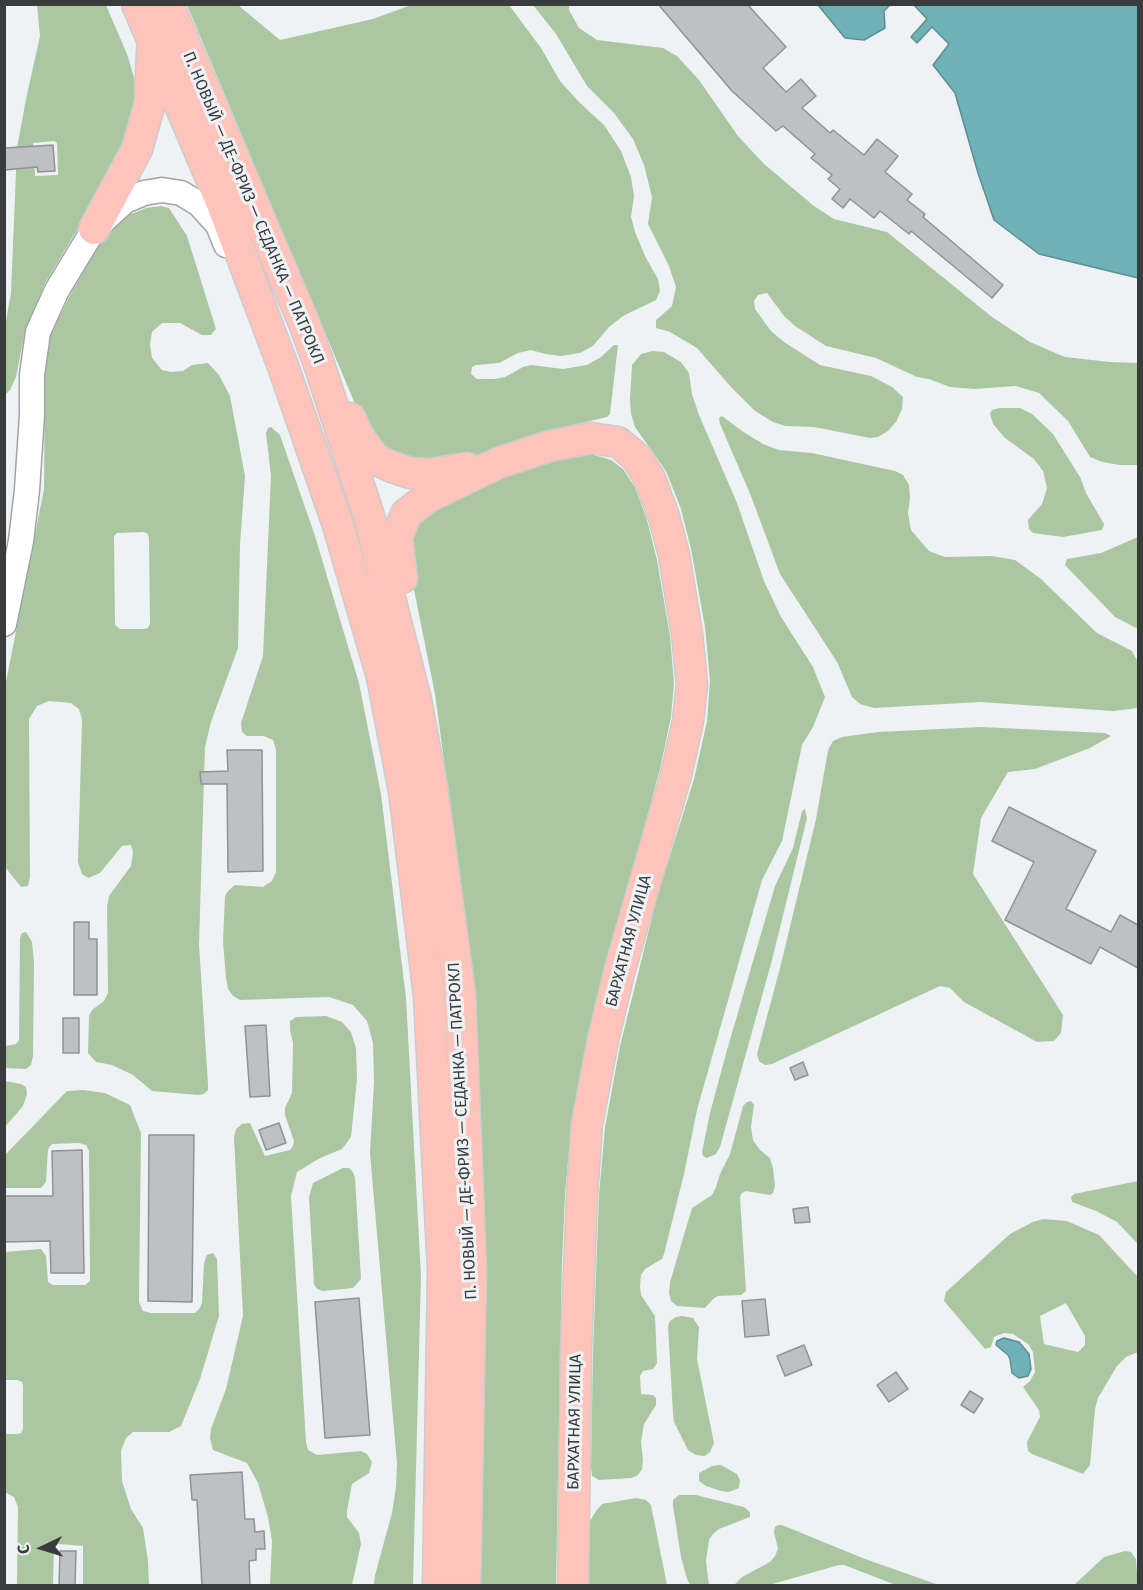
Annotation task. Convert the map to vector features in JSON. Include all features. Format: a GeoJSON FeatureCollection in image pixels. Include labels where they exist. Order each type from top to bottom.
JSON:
{"type":"FeatureCollection","features":[{"type":"Feature","properties":{"kind":"main road","name":"П. НОВЫЙ — ДЕ-ФРИЗ — СЕДАНКА — ПАТРОКЛ"},"geometry":{"type":"LineString","coordinates":[[137,4],[222,204],[284,369],[338,525],[382,677],[404,791],[429,996],[443,1271],[438,1586]]}},
{"type":"Feature","properties":{"kind":"main road","name":"П. НОВЫЙ — ДЕ-ФРИЗ — СЕДАНКА — ПАТРОКЛ"},"geometry":{"type":"LineString","coordinates":[[168,4],[318,360],[369,516],[416,700],[432,787],[460,994],[471,1271],[465,1586]]}},
{"type":"Feature","properties":{"kind":"main road"},"geometry":{"type":"LineString","coordinates":[[94,229],[137,149],[150,103],[153,40]]}},
{"type":"Feature","properties":{"kind":"main road"},"geometry":{"type":"LineString","coordinates":[[318,360],[333,378],[358,437],[377,460],[410,473],[431,474],[498,463]]}},
{"type":"Feature","properties":{"kind":"main road","name":"БАРХАТНАЯ УЛИЦА"},"geometry":{"type":"LineString","coordinates":[[498,463],[550,446],[591,438],[618,442],[637,458],[650,479],[664,517],[674,555],[687,634],[692,684],[688,721],[676,775],[620,969],[603,1040],[587,1124],[576,1340],[573,1586]]}},
{"type":"Feature","properties":{"kind":"main road"},"geometry":{"type":"LineString","coordinates":[[416,700],[422,687],[423,677],[399,561],[397,537],[406,514],[428,497],[498,463]]}},
{"type":"Feature","properties":{"kind":"street"},"geometry":{"type":"LineString","coordinates":[[4,624],[21,541],[27,490],[32,375],[38,332],[57,290],[94,229],[125,201],[144,193],[162,190],[181,193],[199,204],[218,225],[268,351],[284,369]]}},
{"type":"Feature","properties":{"kind":"green space"},"geometry":{"type":"Polygon","coordinates":[[[37,5],[106,5],[127,54],[134,77],[135,101],[123,146],[83,220],[45,283],[25,331],[16,377],[5,395],[5,326],[11,293],[17,148],[40,36],[37,5]],[[54,141],[33,143],[35,176],[58,175],[57,143],[54,141]]]}},
{"type":"Feature","properties":{"kind":"green space"},"geometry":{"type":"Polygon","coordinates":[[[187,5],[238,5],[280,40],[373,19],[411,5],[509,5],[541,48],[560,81],[604,125],[621,151],[631,177],[634,196],[631,217],[635,232],[658,279],[660,291],[656,300],[623,316],[609,327],[593,346],[580,353],[561,356],[531,350],[518,353],[499,363],[476,365],[472,367],[471,374],[477,379],[494,379],[505,377],[531,365],[563,369],[587,365],[601,357],[614,345],[618,345],[610,414],[607,417],[565,427],[486,453],[431,464],[394,458],[366,430],[187,5]]]}},
{"type":"Feature","properties":{"kind":"green space"},"geometry":{"type":"Polygon","coordinates":[[[533,5],[569,5],[569,10],[579,28],[597,40],[663,48],[677,56],[699,80],[738,136],[764,164],[814,206],[834,219],[887,232],[992,317],[1030,342],[1065,357],[1138,363],[1138,465],[1102,462],[1090,457],[1068,421],[1039,393],[1016,386],[974,389],[950,387],[917,377],[876,358],[826,346],[795,326],[784,316],[767,293],[758,295],[754,301],[755,309],[771,331],[820,365],[871,376],[892,387],[903,397],[902,409],[896,422],[888,431],[878,437],[870,438],[814,427],[785,426],[755,411],[697,348],[670,332],[656,328],[656,320],[672,306],[676,287],[669,266],[648,224],[652,197],[644,165],[633,139],[614,113],[587,86],[556,34],[533,5]]]}},
{"type":"Feature","properties":{"kind":"green space"},"geometry":{"type":"Polygon","coordinates":[[[161,206],[169,208],[187,236],[216,329],[211,335],[202,335],[180,323],[162,323],[152,332],[150,344],[152,358],[162,370],[183,371],[192,365],[208,363],[219,375],[230,396],[245,476],[240,545],[238,648],[211,722],[205,747],[199,944],[208,1090],[198,1095],[152,1091],[133,1075],[112,1065],[96,1062],[88,1053],[89,1016],[92,1010],[104,1001],[108,993],[107,906],[109,896],[131,866],[133,852],[131,845],[122,846],[100,873],[88,878],[82,874],[78,862],[82,720],[79,709],[71,703],[49,701],[37,706],[29,719],[30,877],[28,886],[21,887],[5,867],[5,687],[44,489],[45,373],[50,337],[70,295],[104,237],[129,215],[146,208],[161,206]],[[144,532],[117,533],[114,536],[115,625],[120,629],[144,629],[150,624],[148,534],[144,532]]]}},
{"type":"Feature","properties":{"kind":"green space"},"geometry":{"type":"Polygon","coordinates":[[[652,351],[664,352],[681,362],[689,373],[692,394],[699,415],[737,503],[764,581],[781,617],[813,667],[825,697],[813,727],[802,745],[782,841],[762,880],[697,1110],[664,1254],[662,1259],[645,1269],[641,1275],[641,1295],[655,1316],[657,1363],[653,1369],[643,1371],[640,1376],[641,1394],[653,1395],[656,1398],[656,1405],[644,1424],[641,1442],[642,1469],[632,1478],[599,1480],[592,1476],[591,1467],[599,1195],[605,1127],[620,1046],[657,897],[694,779],[707,721],[710,681],[705,627],[691,549],[681,509],[666,471],[635,427],[631,414],[632,365],[641,354],[652,351]]]}},
{"type":"Feature","properties":{"kind":"green space"},"geometry":{"type":"Polygon","coordinates":[[[1020,408],[1032,414],[1053,434],[1080,477],[1086,493],[1104,524],[1102,530],[1063,537],[1033,533],[1029,529],[1028,520],[1042,504],[1047,488],[1043,471],[1034,459],[1005,438],[993,424],[990,414],[992,410],[1020,408]]]}},
{"type":"Feature","properties":{"kind":"green space"},"geometry":{"type":"Polygon","coordinates":[[[722,416],[763,444],[779,450],[812,453],[895,471],[903,475],[909,485],[908,513],[911,530],[929,551],[945,557],[992,556],[1015,560],[1041,579],[1097,633],[1132,651],[1138,662],[1138,708],[1113,711],[980,702],[874,708],[860,704],[852,697],[837,662],[780,574],[751,496],[720,424],[719,418],[722,416]]]}},
{"type":"Feature","properties":{"kind":"green space"},"geometry":{"type":"Polygon","coordinates":[[[271,427],[280,435],[315,536],[359,683],[381,794],[406,998],[421,1276],[413,1585],[374,1585],[392,1513],[397,1464],[370,1153],[374,1082],[373,1043],[367,1021],[353,1005],[329,997],[240,1000],[228,989],[226,978],[223,942],[225,896],[235,885],[263,887],[272,881],[276,872],[276,750],[273,740],[264,736],[247,736],[242,732],[241,723],[263,656],[271,476],[266,433],[271,427]]]}},
{"type":"Feature","properties":{"kind":"green space"},"geometry":{"type":"Polygon","coordinates":[[[591,454],[611,460],[623,469],[635,487],[647,520],[657,560],[670,636],[674,683],[671,717],[660,769],[588,1035],[572,1121],[565,1194],[562,1263],[556,1585],[480,1585],[487,1270],[475,992],[435,694],[408,560],[415,521],[504,474],[574,455],[591,454]]]}},
{"type":"Feature","properties":{"kind":"green space"},"geometry":{"type":"Polygon","coordinates":[[[1138,537],[1138,629],[1115,617],[1065,565],[1067,559],[1101,553],[1138,537]]]}},
{"type":"Feature","properties":{"kind":"green space"},"geometry":{"type":"Polygon","coordinates":[[[981,727],[1105,733],[1111,736],[1090,748],[1035,769],[1008,772],[981,818],[973,874],[1063,1015],[1061,1033],[1054,1041],[1037,1042],[964,1002],[950,988],[940,986],[772,1064],[765,1065],[759,1061],[757,1054],[816,819],[828,750],[833,741],[842,737],[878,732],[981,727]]]}},
{"type":"Feature","properties":{"kind":"green space"},"geometry":{"type":"Polygon","coordinates":[[[805,809],[807,818],[772,960],[720,1147],[716,1154],[707,1158],[702,1152],[727,1050],[775,886],[793,848],[802,811],[805,809]]]}},
{"type":"Feature","properties":{"kind":"green space"},"geometry":{"type":"Polygon","coordinates":[[[26,932],[32,942],[34,962],[33,1056],[31,1065],[26,1069],[5,1068],[5,1046],[16,1044],[19,1040],[20,938],[22,933],[26,932]]]}},
{"type":"Feature","properties":{"kind":"green space"},"geometry":{"type":"Polygon","coordinates":[[[326,1016],[342,1022],[351,1032],[356,1048],[357,1079],[351,1137],[342,1149],[320,1158],[297,1172],[291,1196],[306,1442],[308,1450],[317,1455],[361,1451],[367,1454],[372,1462],[369,1473],[352,1484],[347,1511],[347,1517],[359,1533],[361,1544],[352,1585],[270,1585],[272,1541],[258,1483],[247,1463],[213,1450],[210,1438],[211,1429],[226,1389],[243,1316],[234,1137],[236,1129],[242,1124],[250,1123],[265,1156],[290,1150],[294,1141],[285,1115],[285,1108],[292,1093],[293,1043],[290,1021],[296,1017],[326,1016]]]}},
{"type":"Feature","properties":{"kind":"green space"},"geometry":{"type":"Polygon","coordinates":[[[5,1081],[21,1084],[26,1087],[27,1094],[23,1106],[5,1127],[5,1081]]]}},
{"type":"Feature","properties":{"kind":"green space"},"geometry":{"type":"Polygon","coordinates":[[[83,1090],[105,1093],[130,1105],[141,1133],[139,1302],[143,1311],[195,1313],[202,1303],[204,1263],[207,1255],[213,1253],[217,1259],[219,1316],[200,1379],[181,1426],[169,1432],[133,1432],[126,1438],[121,1451],[122,1481],[131,1509],[143,1528],[149,1585],[83,1585],[83,1546],[59,1544],[55,1545],[54,1549],[53,1585],[17,1585],[18,1507],[14,1497],[5,1492],[4,1434],[21,1433],[23,1429],[23,1386],[22,1382],[17,1380],[5,1380],[5,1252],[41,1249],[46,1256],[48,1282],[53,1285],[85,1285],[90,1281],[89,1151],[86,1145],[79,1143],[52,1144],[48,1149],[46,1182],[41,1188],[5,1188],[5,1155],[67,1091],[83,1090]]]}},
{"type":"Feature","properties":{"kind":"green space"},"geometry":{"type":"Polygon","coordinates":[[[751,1101],[754,1105],[751,1127],[753,1140],[770,1158],[775,1186],[770,1195],[746,1191],[740,1197],[746,1291],[741,1295],[718,1296],[705,1308],[677,1306],[671,1301],[670,1282],[692,1208],[712,1195],[730,1154],[743,1106],[751,1101]]]}},
{"type":"Feature","properties":{"kind":"green space"},"geometry":{"type":"Polygon","coordinates":[[[343,1168],[349,1168],[355,1178],[361,1279],[353,1288],[323,1291],[317,1289],[314,1284],[309,1197],[313,1183],[343,1168]]]}},
{"type":"Feature","properties":{"kind":"green space"},"geometry":{"type":"Polygon","coordinates":[[[1138,1181],[1138,1244],[1117,1222],[1072,1202],[1071,1197],[1074,1194],[1138,1181]]]}},
{"type":"Feature","properties":{"kind":"green space"},"geometry":{"type":"Polygon","coordinates":[[[1043,1219],[1067,1221],[1099,1235],[1138,1277],[1138,1352],[1126,1357],[1117,1366],[1098,1398],[1090,1465],[1083,1474],[1028,1451],[1027,1442],[1040,1417],[1039,1410],[1023,1387],[1035,1372],[1033,1352],[1028,1344],[1013,1334],[1004,1333],[994,1337],[991,1347],[985,1349],[944,1301],[946,1292],[1010,1234],[1043,1219]],[[1066,1303],[1040,1316],[1044,1344],[1078,1352],[1085,1345],[1085,1336],[1066,1303]]]}},
{"type":"Feature","properties":{"kind":"green space"},"geometry":{"type":"Polygon","coordinates":[[[682,1316],[693,1318],[699,1327],[697,1359],[714,1443],[710,1452],[705,1456],[696,1455],[688,1450],[674,1422],[668,1326],[670,1321],[682,1316]]]}},
{"type":"Feature","properties":{"kind":"green space"},"geometry":{"type":"Polygon","coordinates":[[[721,1465],[737,1474],[740,1480],[739,1488],[729,1492],[721,1491],[699,1481],[699,1473],[712,1466],[721,1465]]]}},
{"type":"Feature","properties":{"kind":"green space"},"geometry":{"type":"Polygon","coordinates":[[[679,1495],[696,1495],[744,1507],[750,1512],[750,1517],[719,1529],[709,1540],[706,1561],[709,1585],[690,1585],[687,1579],[673,1506],[673,1500],[679,1495]]]}},
{"type":"Feature","properties":{"kind":"green space"},"geometry":{"type":"Polygon","coordinates":[[[636,1498],[646,1500],[651,1505],[667,1585],[588,1585],[590,1521],[602,1504],[636,1498]]]}},
{"type":"Feature","properties":{"kind":"green space"},"geometry":{"type":"Polygon","coordinates":[[[778,1525],[939,1585],[896,1585],[839,1565],[769,1585],[734,1585],[742,1577],[770,1562],[775,1556],[778,1549],[774,1532],[778,1525]]]}},
{"type":"Feature","properties":{"kind":"green space"},"geometry":{"type":"Polygon","coordinates":[[[1125,1551],[1131,1552],[1136,1559],[1138,1585],[1074,1585],[1104,1557],[1125,1551]]]}},
{"type":"Feature","properties":{"kind":"water"},"geometry":{"type":"Polygon","coordinates":[[[818,5],[890,5],[884,11],[885,28],[864,40],[845,38],[818,5]]]}},
{"type":"Feature","properties":{"kind":"water"},"geometry":{"type":"Polygon","coordinates":[[[914,5],[1138,5],[1138,278],[1039,254],[994,220],[955,93],[933,65],[949,44],[932,27],[917,43],[911,37],[927,19],[914,5]]]}},
{"type":"Feature","properties":{"kind":"water"},"geometry":{"type":"Polygon","coordinates":[[[1004,1338],[1019,1342],[1029,1354],[1031,1369],[1028,1376],[1019,1378],[1012,1373],[1008,1355],[996,1345],[997,1341],[1004,1338]]]}},
{"type":"Feature","properties":{"kind":"building"},"geometry":{"type":"Polygon","coordinates":[[[658,4],[747,4],[786,47],[763,68],[786,92],[801,79],[816,96],[802,108],[830,133],[833,130],[864,155],[877,139],[898,156],[885,172],[912,194],[907,200],[925,214],[923,217],[1003,285],[992,298],[911,231],[909,234],[880,211],[874,218],[850,199],[843,208],[832,199],[840,189],[828,179],[832,175],[811,158],[815,154],[783,126],[776,131],[732,91],[658,4]]]}},
{"type":"Feature","properties":{"kind":"building"},"geometry":{"type":"Polygon","coordinates":[[[53,145],[55,171],[38,172],[37,167],[4,170],[4,148],[53,145]]]}},
{"type":"Feature","properties":{"kind":"building"},"geometry":{"type":"Polygon","coordinates":[[[227,750],[262,750],[263,871],[228,872],[227,784],[201,784],[200,772],[228,771],[227,750]]]}},
{"type":"Feature","properties":{"kind":"building"},"geometry":{"type":"Polygon","coordinates":[[[1009,807],[1096,851],[1066,909],[1111,932],[1120,915],[1138,925],[1138,968],[1100,947],[1091,964],[1005,920],[1034,862],[992,841],[1009,807]]]}},
{"type":"Feature","properties":{"kind":"building"},"geometry":{"type":"Polygon","coordinates":[[[74,922],[89,922],[89,939],[97,939],[97,995],[74,995],[74,922]]]}},
{"type":"Feature","properties":{"kind":"building"},"geometry":{"type":"Polygon","coordinates":[[[63,1018],[79,1018],[79,1053],[63,1053],[63,1018]]]}},
{"type":"Feature","properties":{"kind":"building"},"geometry":{"type":"Polygon","coordinates":[[[266,1025],[270,1096],[250,1097],[245,1026],[266,1025]]]}},
{"type":"Feature","properties":{"kind":"building"},"geometry":{"type":"Polygon","coordinates":[[[803,1062],[808,1075],[795,1080],[790,1068],[803,1062]]]}},
{"type":"Feature","properties":{"kind":"building"},"geometry":{"type":"Polygon","coordinates":[[[279,1123],[286,1143],[266,1150],[259,1130],[279,1123]]]}},
{"type":"Feature","properties":{"kind":"building"},"geometry":{"type":"Polygon","coordinates":[[[149,1135],[194,1135],[192,1302],[148,1301],[149,1135]]]}},
{"type":"Feature","properties":{"kind":"building"},"geometry":{"type":"Polygon","coordinates":[[[82,1150],[84,1273],[51,1273],[50,1241],[4,1242],[4,1196],[53,1196],[52,1151],[82,1150]]]}},
{"type":"Feature","properties":{"kind":"building"},"geometry":{"type":"Polygon","coordinates":[[[808,1207],[810,1222],[795,1223],[793,1209],[808,1207]]]}},
{"type":"Feature","properties":{"kind":"building"},"geometry":{"type":"Polygon","coordinates":[[[359,1298],[370,1435],[325,1438],[315,1302],[359,1298]]]}},
{"type":"Feature","properties":{"kind":"building"},"geometry":{"type":"Polygon","coordinates":[[[765,1299],[769,1335],[745,1337],[742,1301],[765,1299]]]}},
{"type":"Feature","properties":{"kind":"building"},"geometry":{"type":"Polygon","coordinates":[[[804,1345],[812,1365],[785,1376],[777,1356],[804,1345]]]}},
{"type":"Feature","properties":{"kind":"building"},"geometry":{"type":"Polygon","coordinates":[[[896,1372],[908,1389],[889,1402],[877,1385],[896,1372]]]}},
{"type":"Feature","properties":{"kind":"building"},"geometry":{"type":"Polygon","coordinates":[[[970,1391],[983,1399],[974,1413],[961,1405],[970,1391]]]}},
{"type":"Feature","properties":{"kind":"building"},"geometry":{"type":"Polygon","coordinates":[[[242,1472],[245,1519],[254,1519],[255,1532],[264,1531],[265,1549],[256,1549],[256,1560],[249,1561],[250,1586],[202,1586],[197,1500],[192,1500],[190,1475],[242,1472]]]}},
{"type":"Feature","properties":{"kind":"building"},"geometry":{"type":"Polygon","coordinates":[[[60,1551],[76,1551],[75,1586],[59,1586],[60,1551]]]}}]}
